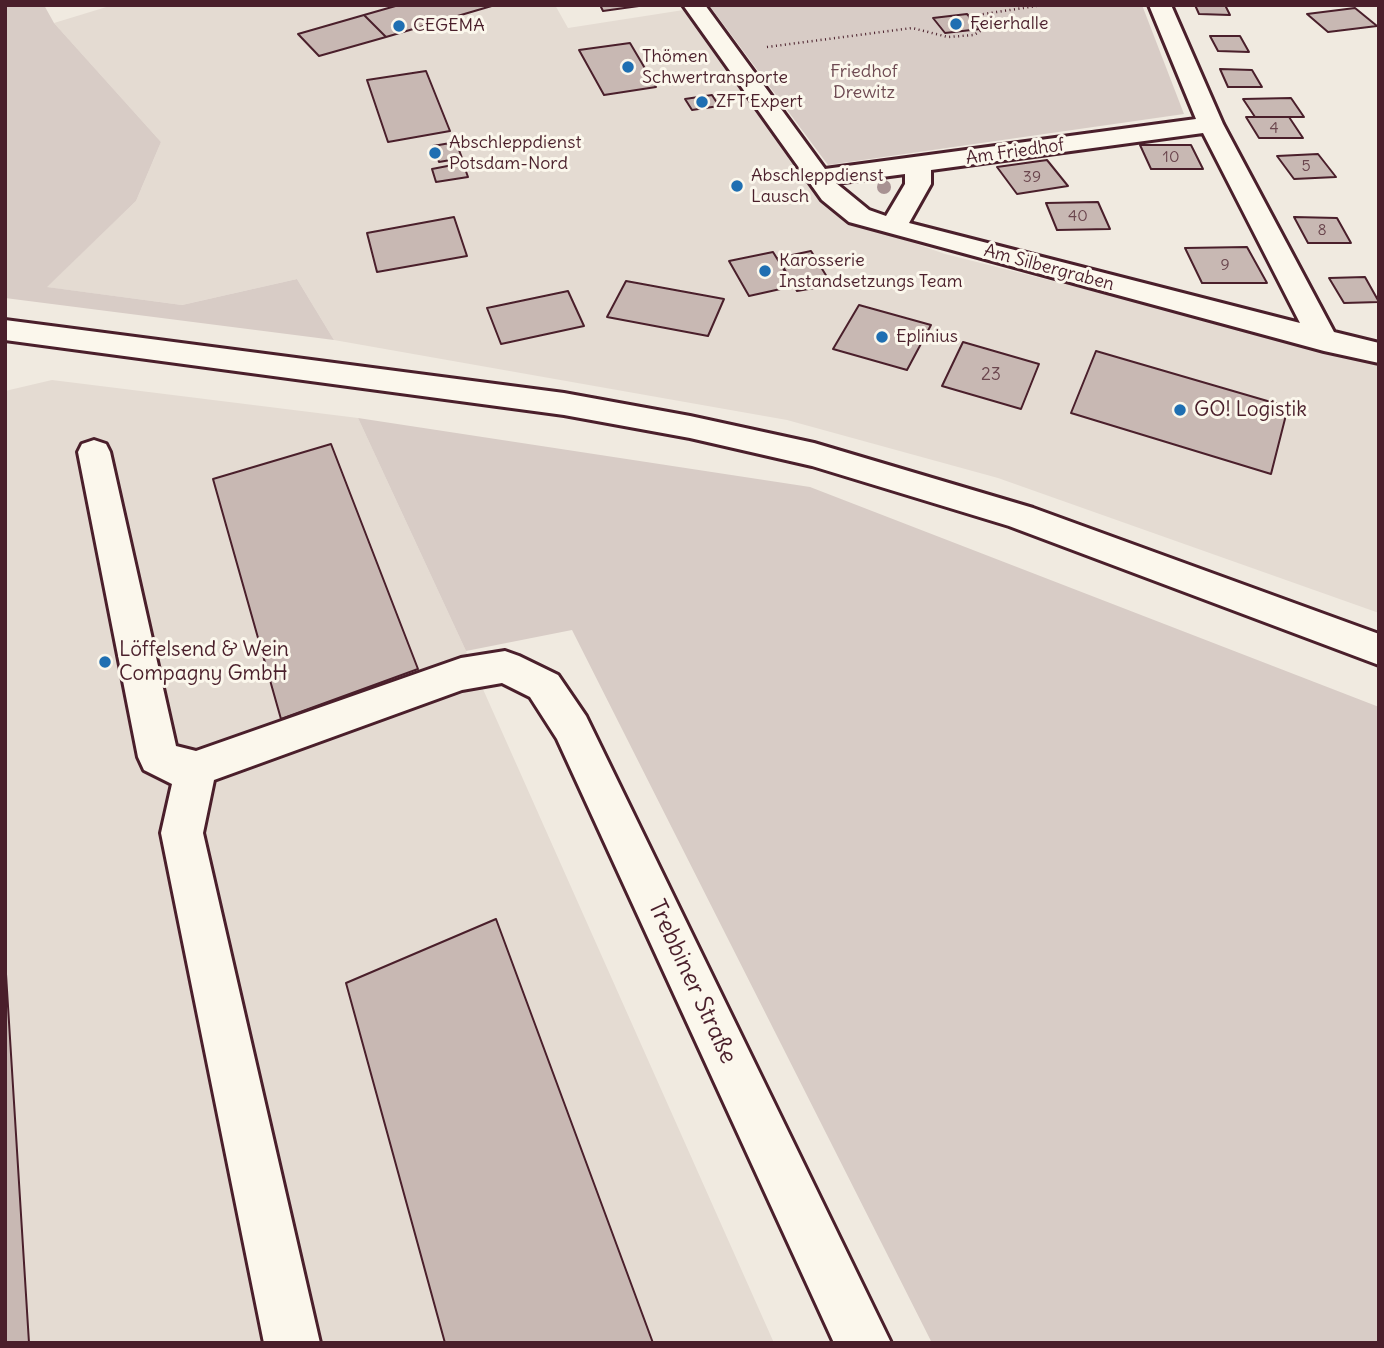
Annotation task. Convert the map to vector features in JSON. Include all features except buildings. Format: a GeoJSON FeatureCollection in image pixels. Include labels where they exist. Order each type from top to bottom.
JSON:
{"type":"FeatureCollection","features":[{"type":"Feature","properties":{"kind":"street","name":"Am Silbergraben"},"geometry":{"type":"LineString","coordinates":[[695,5],[831,194],[859,216],[892,227],[1379,354]]}},
{"type":"Feature","properties":{"kind":"street"},"geometry":{"type":"LineString","coordinates":[[1160,5],[1211,124],[1324,341]]}},
{"type":"Feature","properties":{"kind":"street","name":"Am Friedhof"},"geometry":{"type":"LineString","coordinates":[[819,178],[1211,124]]}},
{"type":"Feature","properties":{"kind":"street"},"geometry":{"type":"LineString","coordinates":[[892,227],[918,184],[918,166]]}},
{"type":"Feature","properties":{"kind":"street"},"geometry":{"type":"LineString","coordinates":[[5,330],[564,404],[691,427],[814,455],[1021,517],[1379,650]]}},
{"type":"Feature","properties":{"kind":"street"},"geometry":{"type":"LineString","coordinates":[[94,452],[158,757],[176,767],[196,769],[183,833],[292,1343]]}},
{"type":"Feature","properties":{"kind":"street","name":"Trebbiner Straße"},"geometry":{"type":"LineString","coordinates":[[196,769],[461,674],[505,667],[544,686],[572,728],[863,1343]]}},
{"type":"Feature","properties":{"kind":"path"},"geometry":{"type":"LineString","coordinates":[[766,47],[912,29],[948,37],[974,34],[988,26],[978,15],[1043,5]]}},
{"type":"Feature","properties":{"kind":"shaded area"},"geometry":{"type":"Polygon","coordinates":[[[113,5],[555,5],[568,28],[690,9],[861,220],[894,236],[945,254],[1379,363],[1379,613],[998,478],[787,420],[334,340],[297,279],[182,305],[46,287],[136,201],[161,142],[54,23],[113,5]]]}},
{"type":"Feature","properties":{"kind":"shaded area"},"geometry":{"type":"Polygon","coordinates":[[[52,380],[358,418],[466,651],[774,1343],[5,1343],[5,391],[52,380]]]}},
{"type":"Feature","properties":{"kind":"green space"},"geometry":{"type":"Polygon","coordinates":[[[5,5],[44,5],[54,23],[161,142],[136,201],[47,287],[182,305],[297,279],[334,340],[5,298],[5,5]]]}},
{"type":"Feature","properties":{"kind":"green space","name":"Friedhof Drewitz"},"geometry":{"type":"Polygon","coordinates":[[[709,5],[1142,5],[1184,114],[828,165],[709,5]]]}},
{"type":"Feature","properties":{"kind":"green space"},"geometry":{"type":"Polygon","coordinates":[[[358,418],[810,487],[1379,707],[1379,1343],[932,1343],[572,630],[466,651],[358,418]]]}},
{"type":"Feature","properties":{"kind":"place","name":"Feierhalle"},"geometry":{"type":"Point","coordinates":[956,24]}},
{"type":"Feature","properties":{"kind":"place","name":"CEGEMA"},"geometry":{"type":"Point","coordinates":[399,26]}},
{"type":"Feature","properties":{"kind":"place","name":"Thömen Schwertransporte"},"geometry":{"type":"Point","coordinates":[628,67]}},
{"type":"Feature","properties":{"kind":"place","name":"ZFT Expert"},"geometry":{"type":"Point","coordinates":[702,102]}},
{"type":"Feature","properties":{"kind":"place","name":"Abschleppdienst Potsdam-Nord"},"geometry":{"type":"Point","coordinates":[435,153]}},
{"type":"Feature","properties":{"kind":"place","name":"Abschleppdienst Lausch"},"geometry":{"type":"Point","coordinates":[737,186]}},
{"type":"Feature","properties":{"kind":"place","name":"Karosserie Instandsetzungs Team"},"geometry":{"type":"Point","coordinates":[765,271]}},
{"type":"Feature","properties":{"kind":"place","name":"Eplinius"},"geometry":{"type":"Point","coordinates":[882,337]}},
{"type":"Feature","properties":{"kind":"place","name":"GO! Logistik"},"geometry":{"type":"Point","coordinates":[1180,410]}},
{"type":"Feature","properties":{"kind":"place","name":"Löffelsend & Wein Compagny GmbH"},"geometry":{"type":"Point","coordinates":[105,662]}}]}
